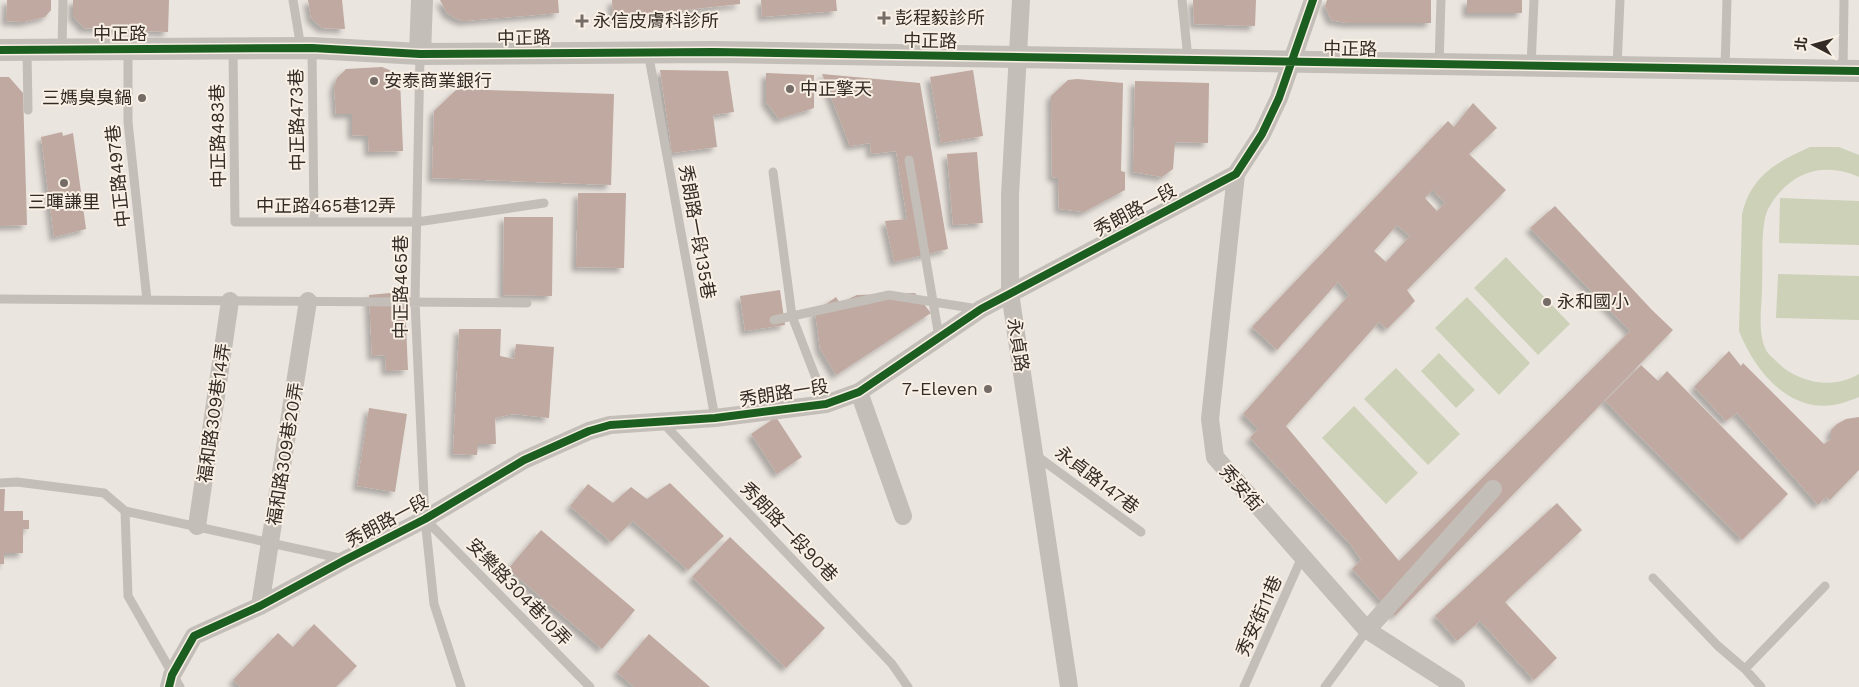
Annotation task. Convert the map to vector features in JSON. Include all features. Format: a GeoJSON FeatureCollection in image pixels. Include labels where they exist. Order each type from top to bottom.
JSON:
{"type":"FeatureCollection","features":[{"type":"Feature","properties":{"kind":"street"},"geometry":{"type":"LineString","coordinates":[[420,54],[422,0]]}},
{"type":"Feature","properties":{"kind":"street","name":"永貞路"},"geometry":{"type":"LineString","coordinates":[[1021,0],[1010,196],[1010,293],[1069,687]]}},
{"type":"Feature","properties":{"kind":"street","name":"秀朗路一段"},"geometry":{"type":"LineString","coordinates":[[174,683],[194,636],[260,606],[425,519],[524,460],[589,431],[610,425],[715,418],[826,404],[859,392],[981,309],[1236,174],[1262,134],[1279,98],[1312,0]]}},
{"type":"Feature","properties":{"kind":"street","name":"中正路"},"geometry":{"type":"LineString","coordinates":[[0,50],[307,48],[420,54],[648,52],[1851,71]]}},
{"type":"Feature","properties":{"kind":"street","name":"秀安街"},"geometry":{"type":"LineString","coordinates":[[1236,174],[1210,419],[1215,457],[1366,630],[1456,687]]}},
{"type":"Feature","properties":{"kind":"street","name":"福和路309巷14弄"},"geometry":{"type":"LineString","coordinates":[[197,526],[230,300]]}},
{"type":"Feature","properties":{"kind":"street","name":"福和路309巷20弄"},"geometry":{"type":"LineString","coordinates":[[260,606],[308,301]]}},
{"type":"Feature","properties":{"kind":"street"},"geometry":{"type":"LineString","coordinates":[[859,392],[903,516]]}},
{"type":"Feature","properties":{"kind":"street"},"geometry":{"type":"LineString","coordinates":[[1366,630],[1493,489]]}},
{"type":"Feature","properties":{"kind":"lane"},"geometry":{"type":"LineString","coordinates":[[62,49],[63,0]]}},
{"type":"Feature","properties":{"kind":"lane","name":"中正路473巷"},"geometry":{"type":"LineString","coordinates":[[293,0],[307,48],[314,222]]}},
{"type":"Feature","properties":{"kind":"lane"},"geometry":{"type":"LineString","coordinates":[[1182,0],[1188,60]]}},
{"type":"Feature","properties":{"kind":"lane"},"geometry":{"type":"LineString","coordinates":[[1439,65],[1441,0]]}},
{"type":"Feature","properties":{"kind":"lane"},"geometry":{"type":"LineString","coordinates":[[1531,66],[1534,0]]}},
{"type":"Feature","properties":{"kind":"lane"},"geometry":{"type":"LineString","coordinates":[[1617,67],[1620,0]]}},
{"type":"Feature","properties":{"kind":"lane"},"geometry":{"type":"LineString","coordinates":[[1725,69],[1727,0]]}},
{"type":"Feature","properties":{"kind":"lane"},"geometry":{"type":"LineString","coordinates":[[1844,0],[1851,71]]}},
{"type":"Feature","properties":{"kind":"lane","name":"中正路497巷"},"geometry":{"type":"LineString","coordinates":[[128,49],[128,122],[147,300]]}},
{"type":"Feature","properties":{"kind":"lane","name":"中正路483巷"},"geometry":{"type":"LineString","coordinates":[[233,49],[235,222]]}},
{"type":"Feature","properties":{"kind":"lane"},"geometry":{"type":"LineString","coordinates":[[28,50],[28,110]]}},
{"type":"Feature","properties":{"kind":"lane","name":"秀朗路一段135巷"},"geometry":{"type":"LineString","coordinates":[[648,52],[715,418]]}},
{"type":"Feature","properties":{"kind":"lane","name":"中正路465巷"},"geometry":{"type":"LineString","coordinates":[[420,54],[415,302],[425,519],[434,604],[460,687]]}},
{"type":"Feature","properties":{"kind":"lane"},"geometry":{"type":"LineString","coordinates":[[909,160],[939,337]]}},
{"type":"Feature","properties":{"kind":"lane"},"geometry":{"type":"LineString","coordinates":[[773,172],[792,316],[826,404]]}},
{"type":"Feature","properties":{"kind":"lane","name":"中正路465巷12弄"},"geometry":{"type":"LineString","coordinates":[[235,222],[417,222],[544,202]]}},
{"type":"Feature","properties":{"kind":"lane"},"geometry":{"type":"LineString","coordinates":[[774,320],[889,295],[981,309]]}},
{"type":"Feature","properties":{"kind":"lane"},"geometry":{"type":"LineString","coordinates":[[0,299],[527,303]]}},
{"type":"Feature","properties":{"kind":"lane","name":"秀朗路一段90巷"},"geometry":{"type":"LineString","coordinates":[[662,422],[892,664],[908,687]]}},
{"type":"Feature","properties":{"kind":"lane","name":"永貞路147巷"},"geometry":{"type":"LineString","coordinates":[[1034,454],[1141,532]]}},
{"type":"Feature","properties":{"kind":"lane"},"geometry":{"type":"LineString","coordinates":[[0,483],[17,482],[104,493],[125,511],[345,560]]}},
{"type":"Feature","properties":{"kind":"lane"},"geometry":{"type":"LineString","coordinates":[[125,511],[128,596],[174,683]]}},
{"type":"Feature","properties":{"kind":"lane","name":"安樂路304巷10弄"},"geometry":{"type":"LineString","coordinates":[[425,519],[590,687]]}},
{"type":"Feature","properties":{"kind":"lane","name":"秀安街11巷"},"geometry":{"type":"LineString","coordinates":[[1244,687],[1302,557]]}},
{"type":"Feature","properties":{"kind":"lane"},"geometry":{"type":"LineString","coordinates":[[1653,578],[1718,646],[1745,669],[1761,687]]}},
{"type":"Feature","properties":{"kind":"lane"},"geometry":{"type":"LineString","coordinates":[[1745,669],[1824,586]]}},
{"type":"Feature","properties":{"kind":"lane"},"geometry":{"type":"LineString","coordinates":[[1325,687],[1366,630]]}},
{"type":"Feature","properties":{"kind":"green space"},"geometry":{"type":"Polygon","coordinates":[[[1810,147],[1839,147],[1859,155],[1859,177],[1838,170],[1807,173],[1788,184],[1771,204],[1766,214],[1763,234],[1761,327],[1763,343],[1767,351],[1794,375],[1816,382],[1827,383],[1849,379],[1859,374],[1859,397],[1833,405],[1816,405],[1801,402],[1787,395],[1774,385],[1754,360],[1739,331],[1742,215],[1746,202],[1751,190],[1766,172],[1810,147]]]}},
{"type":"Feature","properties":{"kind":"green space"},"geometry":{"type":"Polygon","coordinates":[[[1780,198],[1859,201],[1859,245],[1779,243],[1780,198]]]}},
{"type":"Feature","properties":{"kind":"green space"},"geometry":{"type":"Polygon","coordinates":[[[1506,257],[1570,324],[1538,355],[1474,288],[1506,257]]]}},
{"type":"Feature","properties":{"kind":"green space"},"geometry":{"type":"Polygon","coordinates":[[[1778,274],[1859,276],[1859,320],[1776,318],[1778,274]]]}},
{"type":"Feature","properties":{"kind":"green space"},"geometry":{"type":"Polygon","coordinates":[[[1467,297],[1530,363],[1499,395],[1435,328],[1467,297]]]}},
{"type":"Feature","properties":{"kind":"green space"},"geometry":{"type":"Polygon","coordinates":[[[1439,353],[1475,390],[1456,408],[1421,371],[1439,353]]]}},
{"type":"Feature","properties":{"kind":"green space"},"geometry":{"type":"Polygon","coordinates":[[[1396,368],[1460,434],[1428,465],[1364,399],[1396,368]]]}},
{"type":"Feature","properties":{"kind":"green space"},"geometry":{"type":"Polygon","coordinates":[[[1354,406],[1418,473],[1386,504],[1322,438],[1354,406]]]}},
{"type":"Feature","properties":{"kind":"building"},"geometry":{"type":"Polygon","coordinates":[[[7,0],[51,0],[51,10],[45,17],[24,22],[6,21],[7,0]]]}},
{"type":"Feature","properties":{"kind":"building"},"geometry":{"type":"Polygon","coordinates":[[[73,0],[169,0],[168,32],[84,28],[73,16],[73,0]]]}},
{"type":"Feature","properties":{"kind":"building"},"geometry":{"type":"Polygon","coordinates":[[[308,0],[342,0],[345,29],[322,28],[311,18],[308,0]]]}},
{"type":"Feature","properties":{"kind":"building"},"geometry":{"type":"Polygon","coordinates":[[[440,0],[558,0],[559,13],[463,21],[447,13],[440,0]]]}},
{"type":"Feature","properties":{"kind":"building"},"geometry":{"type":"Polygon","coordinates":[[[612,0],[740,0],[740,4],[613,18],[612,0]]]}},
{"type":"Feature","properties":{"kind":"building"},"geometry":{"type":"Polygon","coordinates":[[[761,0],[836,0],[837,11],[762,17],[761,0]]]}},
{"type":"Feature","properties":{"kind":"building"},"geometry":{"type":"Polygon","coordinates":[[[1193,0],[1256,0],[1255,26],[1194,24],[1193,0]]]}},
{"type":"Feature","properties":{"kind":"building"},"geometry":{"type":"Polygon","coordinates":[[[1327,0],[1431,0],[1431,23],[1347,23],[1331,20],[1325,6],[1327,0]]]}},
{"type":"Feature","properties":{"kind":"building"},"geometry":{"type":"Polygon","coordinates":[[[1467,0],[1522,0],[1522,13],[1467,13],[1467,0]]]}},
{"type":"Feature","properties":{"kind":"building"},"geometry":{"type":"Polygon","coordinates":[[[382,67],[392,71],[400,79],[403,151],[369,152],[368,136],[352,135],[352,114],[336,114],[334,87],[337,78],[346,69],[382,67]]]}},
{"type":"Feature","properties":{"kind":"building"},"geometry":{"type":"Polygon","coordinates":[[[660,70],[728,71],[734,112],[713,115],[717,147],[672,153],[660,70]]]}},
{"type":"Feature","properties":{"kind":"building"},"geometry":{"type":"Polygon","coordinates":[[[973,70],[983,136],[941,143],[930,77],[973,70]]]}},
{"type":"Feature","properties":{"kind":"building","name":"中正擎天"},"geometry":{"type":"Polygon","coordinates":[[[766,73],[814,75],[814,108],[779,119],[766,102],[766,73]]]}},
{"type":"Feature","properties":{"kind":"building"},"geometry":{"type":"Polygon","coordinates":[[[822,74],[920,83],[948,249],[894,262],[885,221],[907,219],[896,151],[871,154],[870,143],[850,146],[822,74]]]}},
{"type":"Feature","properties":{"kind":"building"},"geometry":{"type":"Polygon","coordinates":[[[0,77],[9,77],[23,93],[27,225],[0,226],[0,77]]]}},
{"type":"Feature","properties":{"kind":"building"},"geometry":{"type":"Polygon","coordinates":[[[1068,80],[1123,83],[1121,171],[1125,172],[1125,190],[1084,212],[1059,209],[1058,178],[1052,177],[1051,96],[1068,80]]]}},
{"type":"Feature","properties":{"kind":"building"},"geometry":{"type":"Polygon","coordinates":[[[1135,81],[1209,83],[1208,143],[1175,142],[1173,169],[1162,177],[1133,172],[1135,81]]]}},
{"type":"Feature","properties":{"kind":"building"},"geometry":{"type":"Polygon","coordinates":[[[457,89],[614,94],[611,185],[432,178],[434,111],[457,89]]]}},
{"type":"Feature","properties":{"kind":"building"},"geometry":{"type":"Polygon","coordinates":[[[1473,103],[1497,128],[1469,154],[1506,190],[1407,290],[1415,301],[1387,329],[1379,322],[1286,426],[1399,561],[1630,331],[1530,228],[1555,206],[1673,330],[1395,616],[1352,569],[1361,560],[1351,545],[1250,438],[1258,429],[1243,414],[1349,295],[1338,282],[1277,350],[1252,327],[1448,121],[1454,127],[1473,103]],[[1433,190],[1425,198],[1437,211],[1445,203],[1433,190]],[[1397,225],[1374,251],[1386,262],[1410,236],[1397,225]]]}},
{"type":"Feature","properties":{"kind":"building","name":"三暉謙里"},"geometry":{"type":"Polygon","coordinates":[[[62,132],[63,136],[73,133],[86,229],[54,237],[41,137],[62,132]]]}},
{"type":"Feature","properties":{"kind":"building"},"geometry":{"type":"Polygon","coordinates":[[[977,152],[983,223],[953,225],[947,154],[977,152]]]}},
{"type":"Feature","properties":{"kind":"building"},"geometry":{"type":"Polygon","coordinates":[[[578,193],[626,193],[624,268],[576,267],[578,193]]]}},
{"type":"Feature","properties":{"kind":"building"},"geometry":{"type":"Polygon","coordinates":[[[504,217],[553,217],[552,296],[503,295],[504,217]]]}},
{"type":"Feature","properties":{"kind":"building"},"geometry":{"type":"Polygon","coordinates":[[[780,290],[785,325],[745,331],[740,296],[780,290]]]}},
{"type":"Feature","properties":{"kind":"building"},"geometry":{"type":"Polygon","coordinates":[[[390,293],[405,302],[408,370],[386,371],[385,355],[372,356],[369,295],[390,293]]]}},
{"type":"Feature","properties":{"kind":"building"},"geometry":{"type":"Polygon","coordinates":[[[915,293],[931,313],[836,375],[820,349],[815,312],[836,297],[840,303],[857,295],[915,293]]]}},
{"type":"Feature","properties":{"kind":"building"},"geometry":{"type":"Polygon","coordinates":[[[459,329],[501,329],[500,356],[514,359],[516,344],[554,347],[549,418],[513,414],[495,418],[496,444],[478,444],[477,455],[453,454],[459,329]]]}},
{"type":"Feature","properties":{"kind":"building"},"geometry":{"type":"Polygon","coordinates":[[[1729,351],[1741,366],[1743,363],[1824,444],[1831,439],[1831,430],[1837,424],[1846,419],[1859,417],[1859,470],[1830,500],[1826,497],[1818,505],[1737,413],[1726,421],[1694,387],[1729,351]]]}},
{"type":"Feature","properties":{"kind":"building"},"geometry":{"type":"Polygon","coordinates":[[[1641,365],[1658,381],[1667,371],[1788,494],[1742,540],[1605,401],[1641,365]]]}},
{"type":"Feature","properties":{"kind":"building"},"geometry":{"type":"Polygon","coordinates":[[[369,408],[407,414],[395,492],[357,486],[369,408]]]}},
{"type":"Feature","properties":{"kind":"building"},"geometry":{"type":"Polygon","coordinates":[[[776,417],[802,457],[777,474],[751,434],[776,417]]]}},
{"type":"Feature","properties":{"kind":"building"},"geometry":{"type":"Polygon","coordinates":[[[670,483],[724,536],[688,570],[633,521],[611,542],[570,506],[588,484],[613,503],[631,487],[647,499],[670,483]]]}},
{"type":"Feature","properties":{"kind":"building"},"geometry":{"type":"Polygon","coordinates":[[[0,489],[5,489],[4,511],[23,511],[23,520],[29,520],[29,529],[23,529],[23,553],[4,553],[4,564],[0,564],[0,489]]]}},
{"type":"Feature","properties":{"kind":"building"},"geometry":{"type":"Polygon","coordinates":[[[1557,503],[1582,530],[1505,602],[1557,658],[1534,680],[1480,621],[1457,641],[1435,616],[1557,503]]]}},
{"type":"Feature","properties":{"kind":"building"},"geometry":{"type":"Polygon","coordinates":[[[541,530],[635,610],[602,649],[508,569],[541,530]]]}},
{"type":"Feature","properties":{"kind":"building"},"geometry":{"type":"Polygon","coordinates":[[[730,537],[825,628],[786,668],[692,577],[730,537]]]}},
{"type":"Feature","properties":{"kind":"building"},"geometry":{"type":"Polygon","coordinates":[[[314,624],[357,666],[336,687],[240,687],[233,680],[278,633],[293,647],[314,624]]]}},
{"type":"Feature","properties":{"kind":"building"},"geometry":{"type":"Polygon","coordinates":[[[649,634],[710,687],[634,687],[617,672],[649,634]]]}},
{"type":"Feature","properties":{"kind":"cycle path"},"geometry":{"type":"LineString","coordinates":[[169,687],[172,675],[194,636],[260,606],[425,519],[524,460],[589,431],[610,425],[715,418],[826,404],[859,392],[981,309],[1236,174],[1262,134],[1279,98],[1313,0]]}},
{"type":"Feature","properties":{"kind":"cycle path"},"geometry":{"type":"LineString","coordinates":[[0,50],[312,48],[420,54],[713,52],[1859,71]]}},
{"type":"Feature","properties":{"kind":"place","name":"彭程毅診所"},"geometry":{"type":"Point","coordinates":[884,18]}},
{"type":"Feature","properties":{"kind":"place","name":"永信皮膚科診所"},"geometry":{"type":"Point","coordinates":[582,21]}},
{"type":"Feature","properties":{"kind":"place","name":"安泰商業銀行"},"geometry":{"type":"Point","coordinates":[374,81]}},
{"type":"Feature","properties":{"kind":"place","name":"中正擎天"},"geometry":{"type":"Point","coordinates":[790,89]}},
{"type":"Feature","properties":{"kind":"place","name":"三媽臭臭鍋"},"geometry":{"type":"Point","coordinates":[142,98]}},
{"type":"Feature","properties":{"kind":"place","name":"三暉謙里"},"geometry":{"type":"Point","coordinates":[64,183]}},
{"type":"Feature","properties":{"kind":"place","name":"永和國小"},"geometry":{"type":"Point","coordinates":[1547,302]}},
{"type":"Feature","properties":{"kind":"place","name":"7-Eleven"},"geometry":{"type":"Point","coordinates":[988,389]}}]}
